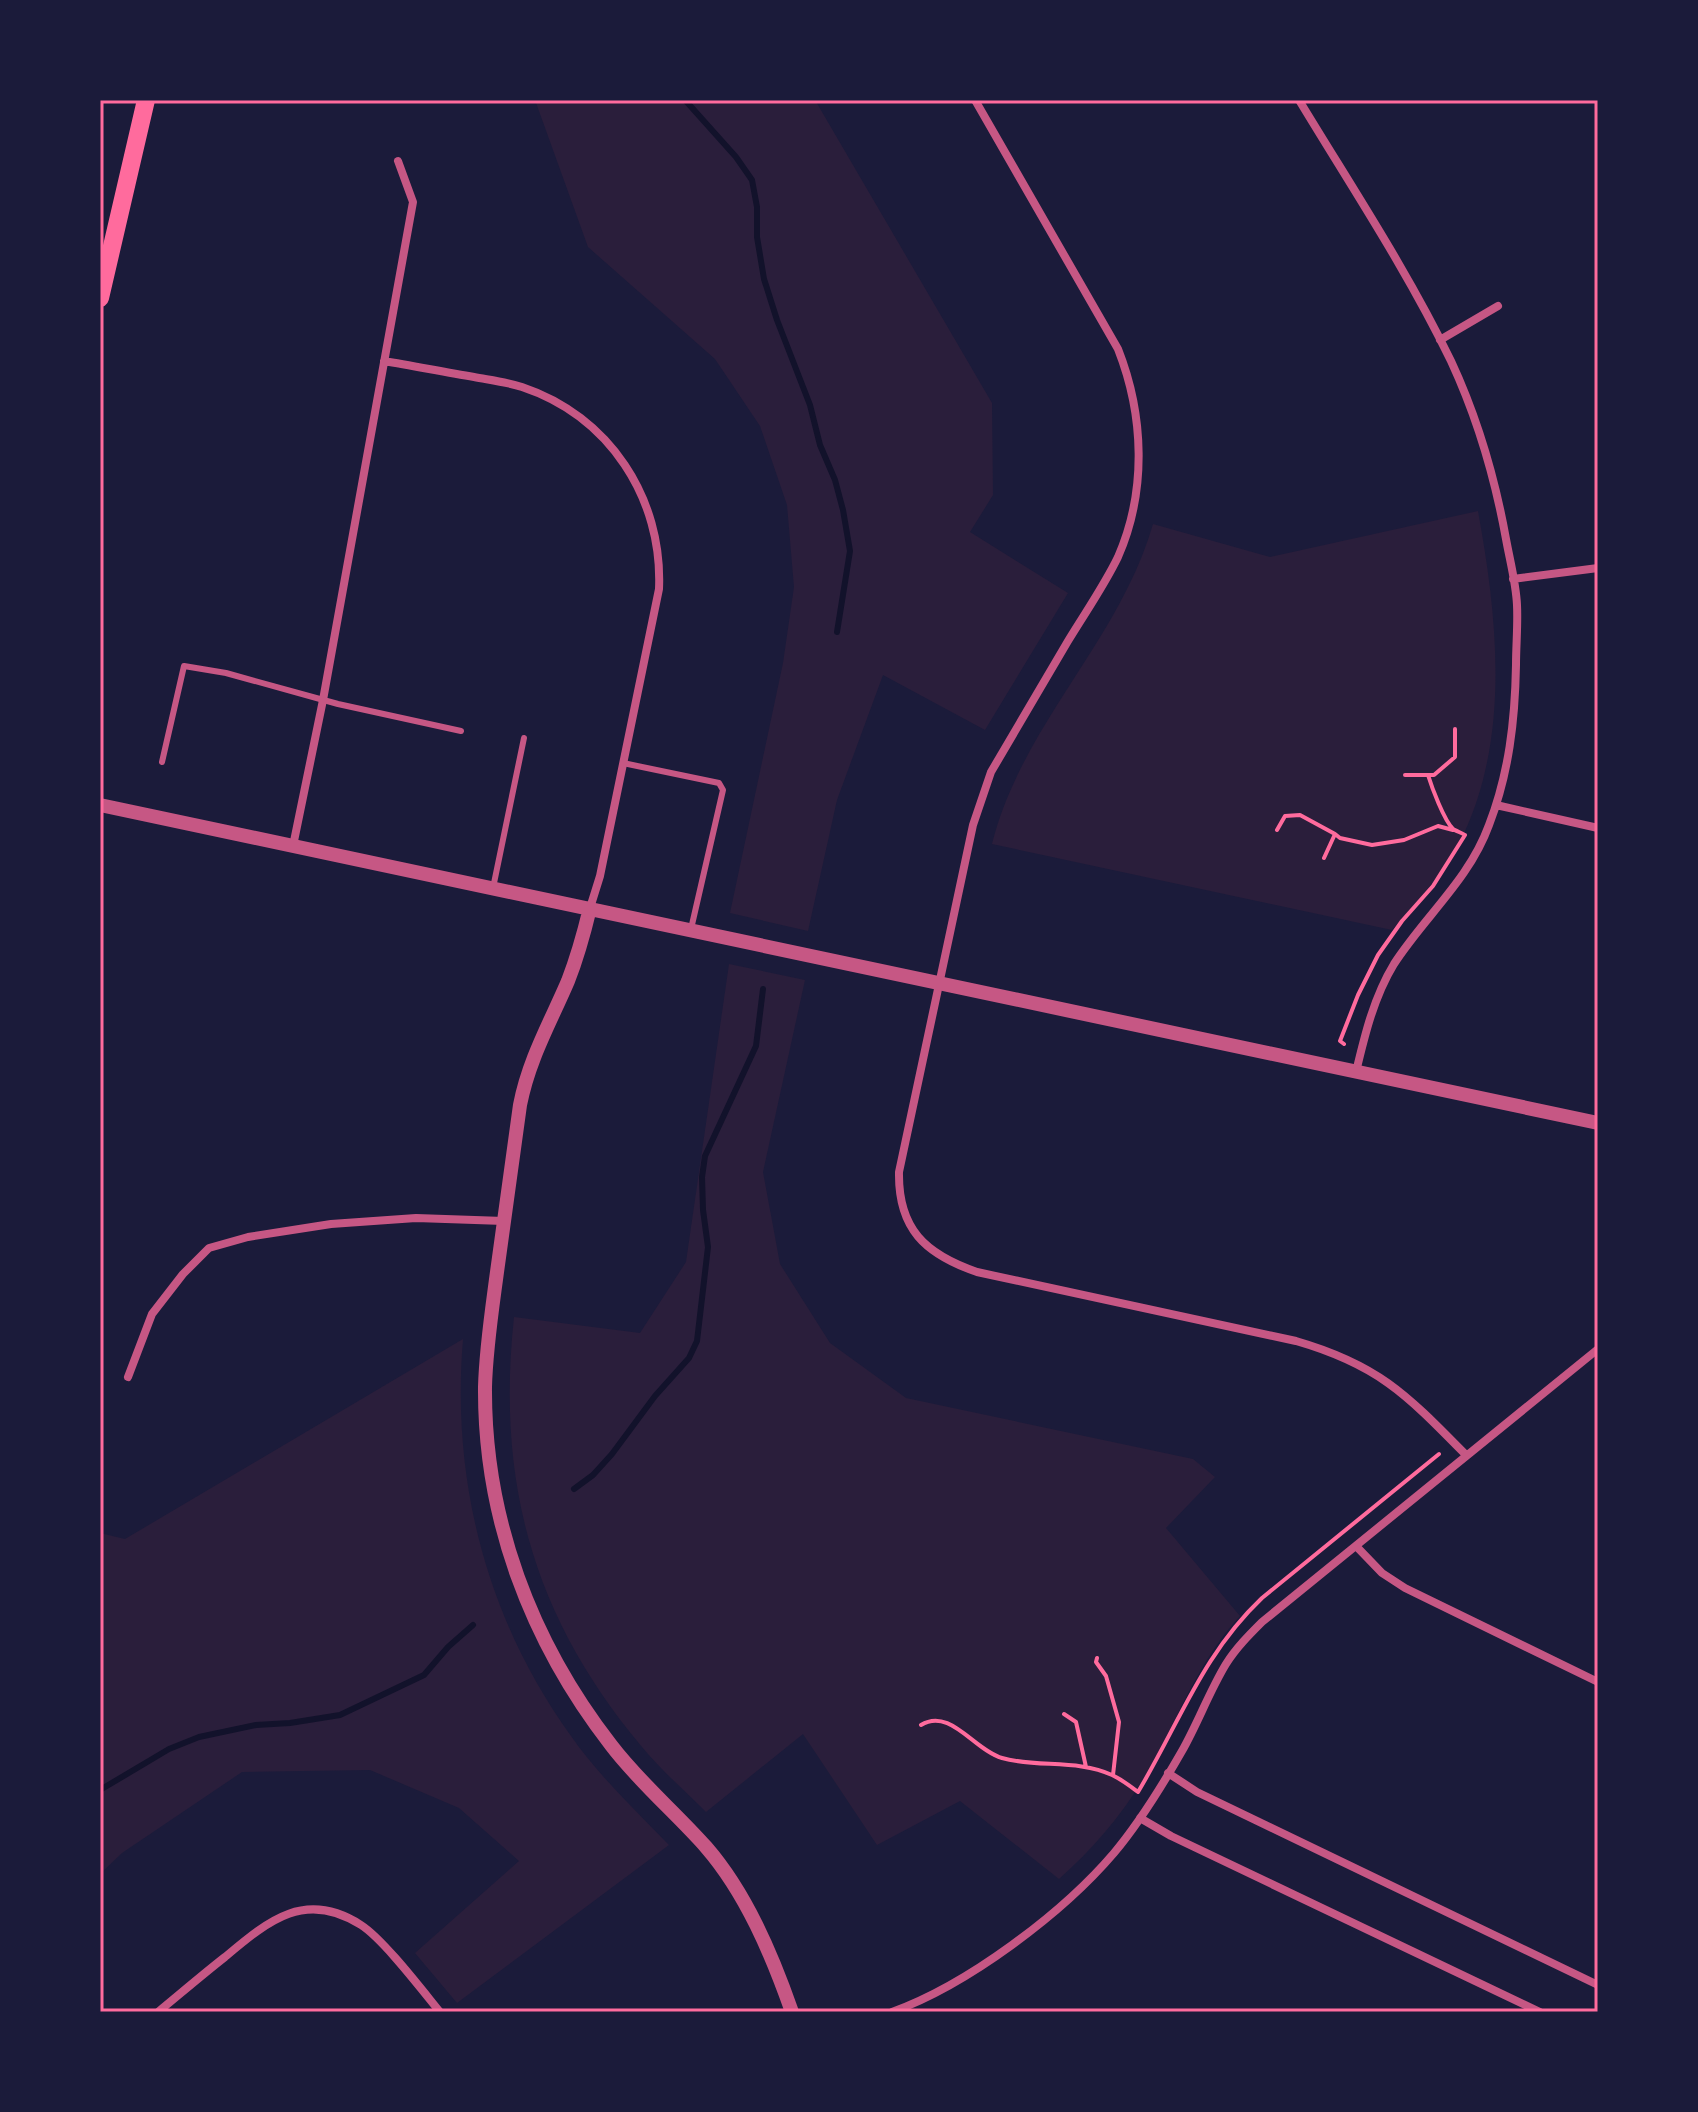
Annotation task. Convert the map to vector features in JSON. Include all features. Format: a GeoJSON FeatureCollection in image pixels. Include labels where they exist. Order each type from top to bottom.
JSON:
{"type":"FeatureCollection","features":[{"type":"Feature","properties":{"kind":"main road"},"geometry":{"type":"LineString","coordinates":[[100,298],[146,100]]}},
{"type":"Feature","properties":{"kind":"street"},"geometry":{"type":"LineString","coordinates":[[975,100],[1118,349],[1133,393],[1139,463],[1135,500],[1117,558],[991,772],[983,791],[973,825],[899,1172],[902,1209],[911,1227],[936,1254],[977,1272],[1333,1351],[1386,1380],[1413,1401],[1466,1455]]}},
{"type":"Feature","properties":{"kind":"street"},"geometry":{"type":"LineString","coordinates":[[1299,100],[1440,340],[1466,398],[1486,454],[1500,510],[1517,604],[1513,735],[1506,777],[1488,829],[1468,868],[1447,899],[1409,944],[1385,981],[1368,1021],[1356,1072]]}},
{"type":"Feature","properties":{"kind":"street"},"geometry":{"type":"LineString","coordinates":[[293,846],[323,700],[413,202],[398,161]]}},
{"type":"Feature","properties":{"kind":"street"},"geometry":{"type":"LineString","coordinates":[[1440,340],[1498,306]]}},
{"type":"Feature","properties":{"kind":"street"},"geometry":{"type":"LineString","coordinates":[[384,361],[518,386],[542,394],[576,413],[601,434],[626,465],[647,507],[654,531],[659,576],[655,611],[590,908],[568,980],[537,1045],[525,1079],[487,1349],[486,1421],[495,1500],[519,1582],[549,1651],[588,1716],[614,1749],[708,1849],[738,1892],[756,1924],[792,2012]]}},
{"type":"Feature","properties":{"kind":"street"},"geometry":{"type":"LineString","coordinates":[[1513,579],[1598,568]]}},
{"type":"Feature","properties":{"kind":"street"},"geometry":{"type":"LineString","coordinates":[[100,805],[1598,1123]]}},
{"type":"Feature","properties":{"kind":"street"},"geometry":{"type":"LineString","coordinates":[[1496,805],[1598,828]]}},
{"type":"Feature","properties":{"kind":"street"},"geometry":{"type":"LineString","coordinates":[[128,1377],[152,1314],[183,1274],[209,1248],[248,1237],[331,1224],[416,1218],[504,1221]]}},
{"type":"Feature","properties":{"kind":"street"},"geometry":{"type":"LineString","coordinates":[[892,2012],[949,1985],[1008,1948],[1053,1912],[1112,1855],[1140,1818],[1168,1773],[1217,1680],[1238,1647],[1262,1622],[1598,1349]]}},
{"type":"Feature","properties":{"kind":"street"},"geometry":{"type":"LineString","coordinates":[[1356,1546],[1382,1573],[1405,1588],[1598,1682]]}},
{"type":"Feature","properties":{"kind":"street"},"geometry":{"type":"LineString","coordinates":[[1168,1773],[1211,1799],[1598,1985]]}},
{"type":"Feature","properties":{"kind":"street"},"geometry":{"type":"LineString","coordinates":[[1140,1818],[1171,1836],[1540,2012]]}},
{"type":"Feature","properties":{"kind":"street"},"geometry":{"type":"LineString","coordinates":[[158,2012],[265,1923],[288,1913],[308,1910],[342,1915],[364,1926],[440,2012]]}},
{"type":"Feature","properties":{"kind":"lane"},"geometry":{"type":"LineString","coordinates":[[162,762],[184,666],[226,673],[323,700],[461,731]]}},
{"type":"Feature","properties":{"kind":"lane"},"geometry":{"type":"LineString","coordinates":[[493,888],[524,738]]}},
{"type":"Feature","properties":{"kind":"lane"},"geometry":{"type":"LineString","coordinates":[[623,763],[719,783],[723,790],[691,929]]}},
{"type":"Feature","properties":{"kind":"path"},"geometry":{"type":"LineString","coordinates":[[1453,830],[1438,800],[1429,779],[1428,775],[1417,775],[1405,775],[1420,775],[1434,775],[1455,757],[1455,729]]}},
{"type":"Feature","properties":{"kind":"path"},"geometry":{"type":"LineString","coordinates":[[1277,830],[1285,816],[1300,815],[1340,838],[1372,845],[1404,840],[1438,826],[1465,835]]}},
{"type":"Feature","properties":{"kind":"path"},"geometry":{"type":"LineString","coordinates":[[1324,858],[1335,834]]}},
{"type":"Feature","properties":{"kind":"path"},"geometry":{"type":"LineString","coordinates":[[1097,1658],[1096,1662],[1106,1676],[1119,1722],[1113,1775]]}},
{"type":"Feature","properties":{"kind":"path"},"geometry":{"type":"LineString","coordinates":[[1064,1714],[1076,1722],[1086,1767]]}},
{"type":"Feature","properties":{"kind":"path"},"geometry":{"type":"LineString","coordinates":[[921,1725],[937,1719],[946,1721],[999,1757],[1086,1767],[1113,1775],[1138,1792]]}},
{"type":"Feature","properties":{"kind":"shaded area"},"geometry":{"type":"Polygon","coordinates":[[[535,100],[815,100],[992,403],[993,495],[970,532],[1068,593],[985,730],[883,675],[837,800],[808,931],[730,913],[783,663],[794,587],[787,505],[760,426],[715,359],[588,247],[535,100]]]}},
{"type":"Feature","properties":{"kind":"shaded area"},"geometry":{"type":"Polygon","coordinates":[[[1478,511],[1490,591],[1496,673],[1489,754],[1479,793],[1458,845],[1432,883],[1392,930],[992,844],[1006,801],[1025,761],[1118,606],[1138,566],[1153,524],[1270,557],[1478,511]]]}},
{"type":"Feature","properties":{"kind":"shaded area"},"geometry":{"type":"Polygon","coordinates":[[[729,964],[805,980],[763,1172],[780,1264],[830,1343],[906,1398],[1193,1459],[1215,1477],[1166,1528],[1240,1616],[1202,1668],[1133,1796],[1098,1840],[1059,1879],[960,1801],[877,1845],[803,1734],[706,1812],[649,1756],[605,1698],[574,1649],[549,1598],[531,1546],[518,1492],[511,1436],[510,1378],[514,1317],[640,1333],[686,1262],[729,964]]]}},
{"type":"Feature","properties":{"kind":"shaded area"},"geometry":{"type":"Polygon","coordinates":[[[463,1339],[463,1445],[481,1547],[497,1597],[517,1645],[571,1736],[605,1779],[669,1845],[457,2003],[415,1953],[519,1861],[459,1808],[370,1770],[242,1772],[122,1853],[100,1874],[100,1533],[125,1539],[463,1339]]]}},
{"type":"Feature","properties":{"kind":"waterway"},"geometry":{"type":"LineString","coordinates":[[685,100],[736,157],[752,180],[764,279],[810,405],[820,445],[835,480],[843,510],[850,551],[837,632]]}},
{"type":"Feature","properties":{"kind":"waterway"},"geometry":{"type":"LineString","coordinates":[[574,1489],[593,1475],[612,1454],[655,1396],[689,1358],[697,1341],[708,1247],[703,1210],[705,1156],[756,1046],[763,989]]}},
{"type":"Feature","properties":{"kind":"waterway"},"geometry":{"type":"LineString","coordinates":[[100,1790],[169,1749],[199,1737],[256,1725],[340,1715],[424,1675],[448,1647],[473,1625]]}}]}
